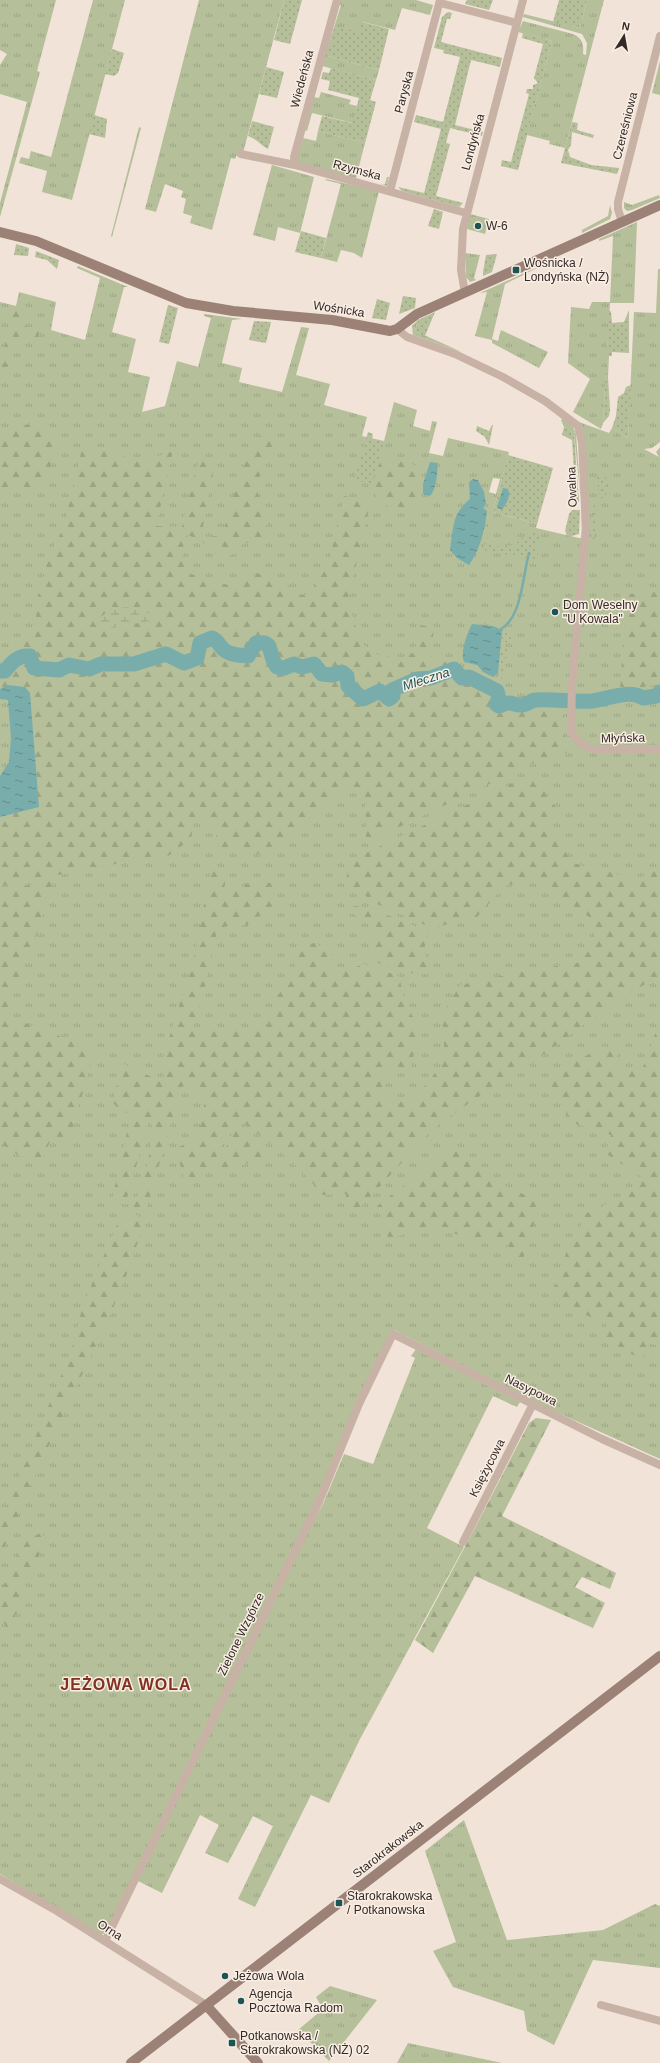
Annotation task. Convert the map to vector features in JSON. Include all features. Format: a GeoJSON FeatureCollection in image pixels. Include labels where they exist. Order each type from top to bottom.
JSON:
{"type":"FeatureCollection","features":[{"type":"Feature","properties":{"kind":"street","name":"Wiedeńska"},"geometry":{"type":"LineString","coordinates":[[295,165],[294,157],[337,0]]}},
{"type":"Feature","properties":{"kind":"street","name":"Londyńska"},"geometry":{"type":"LineString","coordinates":[[465,293],[462,280],[461,247],[466,213],[523,0]]}},
{"type":"Feature","properties":{"kind":"street"},"geometry":{"type":"LineString","coordinates":[[440,1],[517,23]]}},
{"type":"Feature","properties":{"kind":"street","name":"Paryska"},"geometry":{"type":"LineString","coordinates":[[390,191],[440,1]]}},
{"type":"Feature","properties":{"kind":"street","name":"Czereśniowa"},"geometry":{"type":"LineString","coordinates":[[622,222],[618,209],[618,202],[660,36]]}},
{"type":"Feature","properties":{"kind":"street","name":"Rzymska"},"geometry":{"type":"LineString","coordinates":[[241,154],[295,165],[466,213]]}},
{"type":"Feature","properties":{"kind":"street"},"geometry":{"type":"LineString","coordinates":[[397,329],[417,314],[660,205]]}},
{"type":"Feature","properties":{"kind":"street","name":"Wośnicka"},"geometry":{"type":"LineString","coordinates":[[0,232],[36,241],[186,303],[232,312],[332,320],[390,331],[397,329]]}},
{"type":"Feature","properties":{"kind":"street","name":"Owalna"},"geometry":{"type":"LineString","coordinates":[[397,329],[407,337],[455,354],[503,377],[545,401],[578,426],[582,442],[586,527],[571,708],[572,736],[586,747]]}},
{"type":"Feature","properties":{"kind":"street","name":"Młyńska"},"geometry":{"type":"LineString","coordinates":[[586,747],[597,750],[660,749]]}},
{"type":"Feature","properties":{"kind":"street","name":"Nasypowa"},"geometry":{"type":"LineString","coordinates":[[392,1334],[602,1439],[660,1465]]}},
{"type":"Feature","properties":{"kind":"street","name":"Zielone Wzgórze"},"geometry":{"type":"LineString","coordinates":[[105,1941],[319,1502],[360,1404],[392,1334]]}},
{"type":"Feature","properties":{"kind":"street","name":"Księżycowa"},"geometry":{"type":"LineString","coordinates":[[463,1542],[533,1404]]}},
{"type":"Feature","properties":{"kind":"street","name":"Starokrakowska"},"geometry":{"type":"LineString","coordinates":[[131,2063],[660,1656]]}},
{"type":"Feature","properties":{"kind":"street","name":"Orna"},"geometry":{"type":"LineString","coordinates":[[0,1879],[105,1941],[206,2006]]}},
{"type":"Feature","properties":{"kind":"street"},"geometry":{"type":"LineString","coordinates":[[601,2005],[660,2021]]}},
{"type":"Feature","properties":{"kind":"street"},"geometry":{"type":"LineString","coordinates":[[206,2006],[258,2063]]}},
{"type":"Feature","properties":{"kind":"green space"},"geometry":{"type":"Polygon","coordinates":[[[0,0],[56,0],[37,71],[40,72],[0,217],[0,203],[27,102],[0,94],[0,65],[7,54],[0,50],[0,0]]]}},
{"type":"Feature","properties":{"kind":"green space"},"geometry":{"type":"Polygon","coordinates":[[[93,0],[125,0],[72,200],[42,192],[47,171],[19,163],[21,157],[29,159],[31,151],[51,157],[93,0]]]}},
{"type":"Feature","properties":{"kind":"green space"},"geometry":{"type":"Polygon","coordinates":[[[199,0],[284,0],[244,151],[239,150],[235,159],[231,158],[212,230],[190,223],[192,216],[183,213],[186,199],[181,197],[183,191],[165,184],[156,212],[145,209],[199,0]]]}},
{"type":"Feature","properties":{"kind":"green space"},"geometry":{"type":"Polygon","coordinates":[[[284,0],[302,0],[290,44],[274,40],[284,0]]]}},
{"type":"Feature","properties":{"kind":"green space"},"geometry":{"type":"Polygon","coordinates":[[[339,0],[416,0],[433,5],[430,15],[402,8],[395,30],[363,22],[360,32],[327,56],[379,70],[376,80],[322,66],[341,5],[338,4],[339,0]]]}},
{"type":"Feature","properties":{"kind":"green space"},"geometry":{"type":"Polygon","coordinates":[[[467,0],[493,0],[489,10],[465,4],[467,0]]]}},
{"type":"Feature","properties":{"kind":"green space"},"geometry":{"type":"Polygon","coordinates":[[[559,0],[587,0],[580,28],[553,22],[559,0]]]}},
{"type":"Feature","properties":{"kind":"green space"},"geometry":{"type":"Polygon","coordinates":[[[587,0],[604,0],[565,148],[549,144],[550,141],[527,135],[552,41],[518,32],[523,21],[573,34],[580,39],[583,44],[583,54],[586,55],[587,43],[582,34],[523,17],[524,14],[580,28],[587,0]]]}},
{"type":"Feature","properties":{"kind":"green space"},"geometry":{"type":"Polygon","coordinates":[[[448,12],[452,13],[450,19],[447,19],[441,42],[502,58],[500,67],[471,60],[455,125],[483,132],[482,136],[450,128],[446,143],[450,144],[436,196],[463,203],[459,207],[402,191],[398,187],[424,193],[441,129],[414,122],[416,115],[443,122],[460,57],[443,53],[444,50],[434,48],[442,17],[448,12]]]}},
{"type":"Feature","properties":{"kind":"green space"},"geometry":{"type":"Polygon","coordinates":[[[362,22],[389,29],[379,70],[327,56],[335,26],[359,32],[362,22]]]}},
{"type":"Feature","properties":{"kind":"green space"},"geometry":{"type":"Polygon","coordinates":[[[523,33],[552,41],[518,170],[501,166],[502,160],[511,162],[529,94],[526,93],[527,89],[533,89],[533,85],[538,83],[534,78],[543,44],[522,38],[523,33]]]}},
{"type":"Feature","properties":{"kind":"green space"},"geometry":{"type":"Polygon","coordinates":[[[112,49],[124,53],[118,73],[114,76],[105,74],[112,49]]]}},
{"type":"Feature","properties":{"kind":"green space"},"geometry":{"type":"Polygon","coordinates":[[[660,61],[660,95],[652,93],[660,61]]]}},
{"type":"Feature","properties":{"kind":"green space"},"geometry":{"type":"Polygon","coordinates":[[[266,67],[284,72],[277,98],[259,94],[266,67]]]}},
{"type":"Feature","properties":{"kind":"green space"},"geometry":{"type":"Polygon","coordinates":[[[331,68],[376,80],[370,100],[376,102],[365,143],[318,131],[322,116],[352,123],[359,98],[328,90],[330,81],[321,79],[323,72],[329,73],[331,68]]]}},
{"type":"Feature","properties":{"kind":"green space"},"geometry":{"type":"Polygon","coordinates":[[[321,92],[351,100],[349,104],[357,106],[353,123],[312,113],[307,131],[305,130],[314,97],[319,98],[321,92]]]}},
{"type":"Feature","properties":{"kind":"green space"},"geometry":{"type":"Polygon","coordinates":[[[94,115],[107,119],[105,138],[89,134],[94,115]]]}},
{"type":"Feature","properties":{"kind":"green space"},"geometry":{"type":"Polygon","coordinates":[[[252,121],[274,127],[268,149],[248,136],[252,121]]]}},
{"type":"Feature","properties":{"kind":"green space"},"geometry":{"type":"Polygon","coordinates":[[[572,122],[578,123],[577,130],[594,135],[593,138],[572,132],[571,145],[568,150],[570,157],[591,165],[619,168],[617,174],[561,163],[572,122]]]}},
{"type":"Feature","properties":{"kind":"green space"},"geometry":{"type":"Polygon","coordinates":[[[139,127],[141,128],[112,237],[111,236],[139,127]]]}},
{"type":"Feature","properties":{"kind":"green space"},"geometry":{"type":"Polygon","coordinates":[[[318,131],[365,143],[356,178],[369,182],[299,164],[297,159],[303,138],[316,141],[318,131]]]}},
{"type":"Feature","properties":{"kind":"green space"},"geometry":{"type":"Polygon","coordinates":[[[272,165],[314,177],[300,233],[278,227],[275,241],[253,235],[272,165]]]}},
{"type":"Feature","properties":{"kind":"green space"},"geometry":{"type":"Polygon","coordinates":[[[387,177],[389,177],[387,186],[382,185],[385,184],[387,177]]]}},
{"type":"Feature","properties":{"kind":"green space"},"geometry":{"type":"Polygon","coordinates":[[[325,180],[379,191],[362,258],[354,253],[341,250],[337,262],[321,258],[341,184],[325,180]]]}},
{"type":"Feature","properties":{"kind":"green space"},"geometry":{"type":"Polygon","coordinates":[[[659,195],[660,198],[632,210],[627,211],[624,208],[624,202],[632,205],[659,195]]]}},
{"type":"Feature","properties":{"kind":"green space"},"geometry":{"type":"Polygon","coordinates":[[[610,205],[612,213],[610,219],[582,233],[582,230],[608,216],[610,205]]]}},
{"type":"Feature","properties":{"kind":"green space"},"geometry":{"type":"Polygon","coordinates":[[[434,209],[443,212],[439,229],[428,226],[434,209]]]}},
{"type":"Feature","properties":{"kind":"green space"},"geometry":{"type":"Polygon","coordinates":[[[470,214],[489,219],[485,234],[467,229],[470,214]]]}},
{"type":"Feature","properties":{"kind":"green space"},"geometry":{"type":"Polygon","coordinates":[[[637,222],[634,303],[610,303],[603,423],[601,429],[573,412],[590,379],[568,363],[571,307],[589,309],[592,302],[610,302],[613,236],[599,241],[599,239],[637,222]]]}},
{"type":"Feature","properties":{"kind":"green space"},"geometry":{"type":"Polygon","coordinates":[[[301,231],[326,238],[321,258],[295,252],[301,231]]]}},
{"type":"Feature","properties":{"kind":"green space"},"geometry":{"type":"Polygon","coordinates":[[[16,244],[29,248],[28,256],[14,255],[16,244]]]}},
{"type":"Feature","properties":{"kind":"green space"},"geometry":{"type":"Polygon","coordinates":[[[36,251],[59,260],[57,269],[47,260],[35,257],[36,251]]]}},
{"type":"Feature","properties":{"kind":"green space"},"geometry":{"type":"Polygon","coordinates":[[[465,253],[480,255],[474,278],[476,280],[470,282],[466,277],[465,253]]]}},
{"type":"Feature","properties":{"kind":"green space"},"geometry":{"type":"Polygon","coordinates":[[[497,254],[492,272],[483,276],[486,255],[497,254]]]}},
{"type":"Feature","properties":{"kind":"green space"},"geometry":{"type":"Polygon","coordinates":[[[547,263],[505,284],[492,339],[498,341],[501,330],[548,352],[539,368],[492,343],[492,340],[475,336],[487,292],[480,293],[547,263]]]}},
{"type":"Feature","properties":{"kind":"green space"},"geometry":{"type":"Polygon","coordinates":[[[78,266],[128,287],[124,287],[112,332],[136,339],[128,372],[150,377],[142,412],[165,406],[177,361],[198,367],[211,318],[204,316],[204,314],[242,319],[232,320],[222,363],[242,368],[239,382],[282,392],[301,327],[309,328],[296,375],[330,384],[324,405],[367,417],[362,436],[384,441],[394,402],[417,410],[413,426],[430,431],[432,421],[437,422],[429,453],[443,456],[448,438],[509,452],[493,512],[537,524],[536,528],[579,538],[582,538],[579,422],[609,433],[612,428],[628,438],[634,312],[656,313],[658,269],[660,269],[660,442],[652,448],[644,449],[659,457],[656,452],[660,447],[660,1459],[541,1405],[394,1330],[296,1553],[323,1504],[344,1454],[373,1464],[415,1358],[411,1356],[416,1349],[520,1402],[517,1407],[493,1396],[427,1528],[464,1547],[360,1739],[329,1803],[311,1795],[255,1907],[238,1899],[273,1826],[253,1816],[228,1863],[205,1853],[219,1825],[200,1815],[162,1893],[138,1881],[105,1933],[101,1935],[0,1874],[0,302],[16,306],[19,292],[56,302],[51,330],[85,340],[100,278],[77,268],[78,266]],[[493,478],[489,492],[496,494],[500,479],[493,478]]]}},
{"type":"Feature","properties":{"kind":"green space"},"geometry":{"type":"Polygon","coordinates":[[[20,295],[24,296],[20,325],[40,330],[37,341],[12,338],[4,381],[0,381],[10,306],[16,307],[20,295]]]}},
{"type":"Feature","properties":{"kind":"green space"},"geometry":{"type":"Polygon","coordinates":[[[403,296],[416,298],[415,308],[399,314],[403,296]]]}},
{"type":"Feature","properties":{"kind":"green space"},"geometry":{"type":"Polygon","coordinates":[[[377,299],[390,303],[386,320],[372,318],[377,299]]]}},
{"type":"Feature","properties":{"kind":"green space"},"geometry":{"type":"Polygon","coordinates":[[[168,305],[178,308],[169,344],[159,342],[168,305]]]}},
{"type":"Feature","properties":{"kind":"green space"},"geometry":{"type":"Polygon","coordinates":[[[609,310],[611,312],[612,323],[624,322],[629,310],[629,353],[612,352],[612,356],[609,356],[608,377],[610,410],[609,416],[603,423],[609,310]]]}},
{"type":"Feature","properties":{"kind":"green space"},"geometry":{"type":"Polygon","coordinates":[[[435,312],[425,336],[415,331],[418,320],[435,312]]]}},
{"type":"Feature","properties":{"kind":"green space"},"geometry":{"type":"Polygon","coordinates":[[[418,320],[415,331],[462,352],[413,335],[412,326],[418,320]]]}},
{"type":"Feature","properties":{"kind":"green space"},"geometry":{"type":"Polygon","coordinates":[[[254,321],[271,322],[266,343],[249,340],[254,321]]]}},
{"type":"Feature","properties":{"kind":"green space"},"geometry":{"type":"Polygon","coordinates":[[[631,385],[628,438],[612,428],[616,416],[618,397],[624,393],[626,387],[631,385]]]}},
{"type":"Feature","properties":{"kind":"green space"},"geometry":{"type":"Polygon","coordinates":[[[564,418],[573,427],[576,434],[581,502],[574,433],[564,427],[561,420],[564,418]]]}},
{"type":"Feature","properties":{"kind":"green space"},"geometry":{"type":"Polygon","coordinates":[[[34,423],[59,438],[46,484],[37,490],[0,491],[0,432],[34,423]]]}},
{"type":"Feature","properties":{"kind":"green space"},"geometry":{"type":"Polygon","coordinates":[[[492,425],[489,445],[485,437],[476,431],[477,426],[489,431],[492,425]]]}},
{"type":"Feature","properties":{"kind":"green space"},"geometry":{"type":"Polygon","coordinates":[[[564,427],[574,433],[579,502],[576,501],[572,440],[562,435],[564,427]]]}},
{"type":"Feature","properties":{"kind":"green space"},"geometry":{"type":"Polygon","coordinates":[[[267,432],[276,432],[279,452],[270,459],[262,470],[259,476],[257,488],[258,494],[267,514],[266,536],[241,545],[233,554],[221,558],[198,538],[186,535],[182,554],[183,563],[187,573],[226,585],[239,587],[253,576],[263,573],[277,578],[301,595],[310,594],[328,565],[344,496],[371,501],[348,599],[360,642],[376,654],[399,659],[415,652],[418,625],[434,627],[431,659],[462,667],[472,672],[490,682],[506,697],[519,697],[533,694],[564,695],[565,739],[572,747],[572,750],[557,757],[539,760],[366,843],[365,788],[341,788],[306,825],[258,854],[215,846],[218,821],[195,816],[191,839],[168,856],[121,863],[0,886],[0,817],[39,806],[8,685],[0,689],[0,649],[35,637],[37,603],[49,555],[63,529],[82,449],[110,447],[129,460],[146,460],[173,451],[156,526],[182,527],[189,492],[199,461],[215,463],[201,537],[222,536],[239,479],[251,449],[259,438],[267,432]]]}},
{"type":"Feature","properties":{"kind":"green space"},"geometry":{"type":"Polygon","coordinates":[[[368,432],[373,434],[372,439],[384,442],[372,484],[358,481],[355,477],[368,432]]]}},
{"type":"Feature","properties":{"kind":"green space"},"geometry":{"type":"Polygon","coordinates":[[[508,455],[553,468],[537,524],[493,512],[508,455]]]}},
{"type":"Feature","properties":{"kind":"green space"},"geometry":{"type":"Polygon","coordinates":[[[388,459],[400,459],[417,466],[420,488],[414,510],[401,511],[390,508],[380,500],[372,490],[379,464],[388,459]]]}},
{"type":"Feature","properties":{"kind":"green space"},"geometry":{"type":"Polygon","coordinates":[[[597,476],[606,476],[606,498],[599,498],[597,476]]]}},
{"type":"Feature","properties":{"kind":"green space"},"geometry":{"type":"Polygon","coordinates":[[[594,504],[597,506],[594,541],[591,541],[594,504]]]}},
{"type":"Feature","properties":{"kind":"green space"},"geometry":{"type":"Polygon","coordinates":[[[572,510],[580,510],[579,534],[568,537],[565,531],[569,514],[572,510]]]}},
{"type":"Feature","properties":{"kind":"green space"},"geometry":{"type":"Polygon","coordinates":[[[536,530],[540,532],[537,547],[538,559],[517,557],[515,544],[530,532],[536,530]]]}},
{"type":"Feature","properties":{"kind":"green space"},"geometry":{"type":"Polygon","coordinates":[[[485,544],[501,547],[512,545],[515,556],[483,550],[485,544]]]}},
{"type":"Feature","properties":{"kind":"green space"},"geometry":{"type":"Polygon","coordinates":[[[660,592],[660,684],[620,691],[626,594],[660,592]]]}},
{"type":"Feature","properties":{"kind":"green space"},"geometry":{"type":"Polygon","coordinates":[[[126,607],[149,613],[154,620],[102,630],[98,627],[96,622],[102,616],[114,610],[126,607]]]}},
{"type":"Feature","properties":{"kind":"green space"},"geometry":{"type":"Polygon","coordinates":[[[507,629],[511,635],[510,643],[501,641],[502,630],[507,629]]]}},
{"type":"Feature","properties":{"kind":"green space"},"geometry":{"type":"Polygon","coordinates":[[[501,648],[508,648],[501,682],[498,679],[501,648]]]}},
{"type":"Feature","properties":{"kind":"green space"},"geometry":{"type":"Polygon","coordinates":[[[533,773],[560,815],[548,821],[572,863],[638,879],[660,866],[660,975],[611,1005],[516,1074],[475,1099],[442,1122],[427,1135],[360,1208],[346,1211],[346,1194],[323,1195],[303,1173],[280,1152],[257,1132],[232,1115],[219,1154],[186,1188],[176,1148],[198,1139],[205,1100],[183,1086],[172,1119],[145,1215],[133,1208],[148,1163],[152,1138],[150,1118],[125,1205],[112,1199],[131,1114],[121,1111],[113,1103],[122,1063],[156,1079],[164,1076],[162,1061],[195,954],[211,867],[227,869],[223,899],[251,881],[282,884],[270,907],[245,926],[239,924],[218,928],[203,995],[192,1030],[266,1029],[276,999],[295,969],[296,953],[315,942],[336,958],[320,964],[334,975],[364,964],[399,976],[405,1003],[420,1029],[409,1074],[383,1071],[381,1099],[415,1099],[445,1060],[442,1015],[460,985],[519,972],[577,963],[596,944],[592,919],[534,879],[504,886],[477,917],[432,928],[377,904],[346,882],[348,868],[366,853],[533,773]]]}},
{"type":"Feature","properties":{"kind":"green space"},"geometry":{"type":"Polygon","coordinates":[[[50,881],[53,884],[39,929],[5,1015],[95,1050],[69,1141],[53,1135],[38,1168],[0,1143],[0,891],[50,881]]]}},
{"type":"Feature","properties":{"kind":"green space"},"geometry":{"type":"Polygon","coordinates":[[[354,906],[370,908],[429,932],[425,944],[425,953],[428,961],[436,971],[414,974],[376,962],[370,943],[375,938],[368,924],[352,913],[354,906]]]}},
{"type":"Feature","properties":{"kind":"green space"},"geometry":{"type":"Polygon","coordinates":[[[660,1020],[660,1347],[648,1342],[642,1360],[602,1337],[607,1324],[551,1300],[571,1238],[577,1236],[585,1214],[630,1193],[643,1178],[605,1153],[611,1135],[570,1122],[563,1105],[542,1081],[603,1046],[619,1050],[614,1066],[641,1073],[660,1020]]]}},
{"type":"Feature","properties":{"kind":"green space"},"geometry":{"type":"Polygon","coordinates":[[[236,1128],[270,1153],[266,1163],[254,1159],[244,1165],[231,1164],[224,1170],[213,1171],[211,1168],[222,1159],[230,1137],[236,1128]]]}},
{"type":"Feature","properties":{"kind":"green space"},"geometry":{"type":"Polygon","coordinates":[[[453,1148],[473,1166],[494,1180],[542,1202],[522,1260],[507,1245],[423,1227],[389,1240],[377,1206],[453,1148]]]}},
{"type":"Feature","properties":{"kind":"green space"},"geometry":{"type":"Polygon","coordinates":[[[132,1212],[144,1220],[129,1269],[109,1317],[57,1428],[0,1557],[0,1522],[71,1352],[83,1305],[119,1220],[129,1222],[132,1212]]]}},
{"type":"Feature","properties":{"kind":"green space"},"geometry":{"type":"Polygon","coordinates":[[[536,1418],[551,1420],[502,1516],[616,1573],[610,1589],[582,1577],[575,1587],[605,1603],[593,1628],[475,1576],[433,1653],[415,1640],[529,1423],[536,1418]]]}},
{"type":"Feature","properties":{"kind":"green space"},"geometry":{"type":"Polygon","coordinates":[[[41,1533],[47,1539],[24,1586],[20,1590],[21,1602],[5,1640],[3,1637],[6,1626],[0,1615],[1,1588],[12,1575],[14,1564],[25,1542],[41,1533]]]}},
{"type":"Feature","properties":{"kind":"green space"},"geometry":{"type":"Polygon","coordinates":[[[464,1820],[507,1940],[603,1930],[655,1904],[660,1906],[660,1968],[593,1960],[554,2045],[527,2031],[524,2011],[453,1987],[433,1951],[456,1942],[425,1851],[464,1820]]]}},
{"type":"Feature","properties":{"kind":"green space"},"geometry":{"type":"Polygon","coordinates":[[[330,1986],[377,2000],[329,2061],[298,2030],[323,2009],[316,1997],[330,1986]]]}},
{"type":"Feature","properties":{"kind":"green space"},"geometry":{"type":"Polygon","coordinates":[[[408,2043],[502,2063],[397,2063],[408,2043]]]}},
{"type":"Feature","properties":{"kind":"water"},"geometry":{"type":"Polygon","coordinates":[[[430,462],[438,463],[435,485],[430,496],[423,494],[423,484],[430,462]]]}},
{"type":"Feature","properties":{"kind":"water"},"geometry":{"type":"Polygon","coordinates":[[[473,479],[478,480],[484,492],[486,504],[483,508],[487,511],[481,539],[476,553],[469,565],[457,558],[450,550],[454,522],[459,510],[470,499],[469,482],[473,479]]]}},
{"type":"Feature","properties":{"kind":"water"},"geometry":{"type":"Polygon","coordinates":[[[503,488],[508,489],[509,497],[504,507],[499,509],[497,507],[503,488]]]}},
{"type":"Feature","properties":{"kind":"water"},"geometry":{"type":"Polygon","coordinates":[[[472,624],[493,626],[502,630],[498,673],[493,677],[483,672],[477,665],[464,662],[463,648],[472,624]]]}},
{"type":"Feature","properties":{"kind":"water"},"geometry":{"type":"Polygon","coordinates":[[[8,685],[25,687],[30,693],[39,807],[0,817],[0,776],[9,762],[11,738],[8,700],[0,699],[0,689],[8,685]]]}},
{"type":"Feature","properties":{"kind":"waterway"},"geometry":{"type":"LineString","coordinates":[[501,629],[508,623],[518,605],[529,553]]}},
{"type":"Feature","properties":{"kind":"waterway","name":"Mleczna"},"geometry":{"type":"LineString","coordinates":[[0,671],[5,671],[16,660],[26,656],[30,656],[34,668],[59,670],[69,665],[89,669],[101,664],[134,664],[166,654],[184,663],[197,658],[200,643],[212,638],[216,640],[225,651],[248,656],[256,643],[265,643],[269,646],[273,660],[277,667],[284,668],[294,664],[302,667],[314,664],[322,674],[332,675],[342,672],[347,676],[348,686],[363,699],[380,691],[389,699],[393,696],[392,690],[417,679],[431,678],[454,669],[462,678],[469,677],[497,691],[499,699],[496,704],[499,706],[509,703],[524,705],[536,700],[592,701],[625,694],[637,695],[643,698],[656,696],[660,692]]}},
{"type":"Feature","properties":{"kind":"place","name":"W-6"},"geometry":{"type":"Point","coordinates":[478,226]}},
{"type":"Feature","properties":{"kind":"place","name":"Wośnicka / Londyńska (NŻ)"},"geometry":{"type":"Point","coordinates":[516,270]}},
{"type":"Feature","properties":{"kind":"place","name":"Dom Weselny \"U Kowala\""},"geometry":{"type":"Point","coordinates":[555,612]}},
{"type":"Feature","properties":{"kind":"place","name":"Starokrakowska / Potkanowska"},"geometry":{"type":"Point","coordinates":[339,1903]}},
{"type":"Feature","properties":{"kind":"place","name":"Jeżowa Wola"},"geometry":{"type":"Point","coordinates":[225,1976]}},
{"type":"Feature","properties":{"kind":"place","name":"Agencja Pocztowa Radom"},"geometry":{"type":"Point","coordinates":[241,2001]}},
{"type":"Feature","properties":{"kind":"place","name":"Potkanowska / Starokrakowska (NŻ) 02"},"geometry":{"type":"Point","coordinates":[232,2043]}},
{"type":"Feature","properties":{"kind":"district","name":"JEŻOWA WOLA"},"geometry":{"type":"Point","coordinates":[126,1684]}}]}
